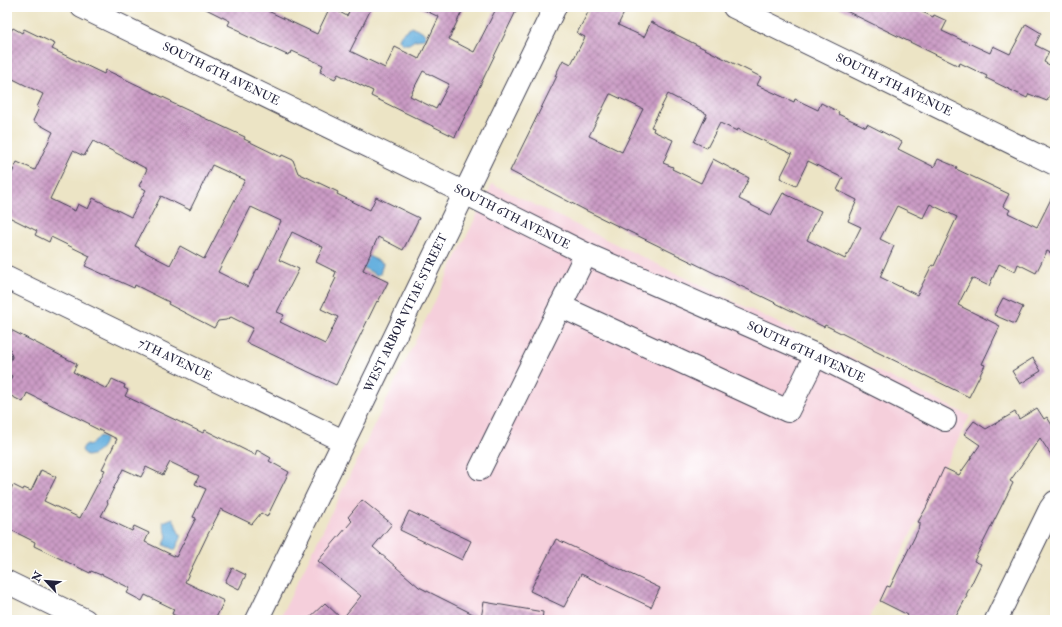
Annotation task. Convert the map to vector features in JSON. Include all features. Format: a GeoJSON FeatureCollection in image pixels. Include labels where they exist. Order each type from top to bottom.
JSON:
{"type":"FeatureCollection","features":[{"type":"Feature","properties":{"kind":"street","name":"SOUTH 6TH AVENUE"},"geometry":{"type":"LineString","coordinates":[[82,7],[465,193],[586,254],[816,355],[945,420]]}},
{"type":"Feature","properties":{"kind":"street","name":"WEST ARBOR VITAE STREET"},"geometry":{"type":"LineString","coordinates":[[257,620],[556,7]]}},
{"type":"Feature","properties":{"kind":"street","name":"SOUTH 5TH AVENUE"},"geometry":{"type":"LineString","coordinates":[[734,7],[1055,164]]}},
{"type":"Feature","properties":{"kind":"street"},"geometry":{"type":"LineString","coordinates":[[480,470],[586,254]]}},
{"type":"Feature","properties":{"kind":"street","name":"7TH AVENUE"},"geometry":{"type":"LineString","coordinates":[[7,278],[343,441]]}},
{"type":"Feature","properties":{"kind":"street"},"geometry":{"type":"LineString","coordinates":[[560,306],[788,411],[816,355]]}},
{"type":"Feature","properties":{"kind":"street"},"geometry":{"type":"LineString","coordinates":[[996,620],[1050,509],[1055,502]]}},
{"type":"Feature","properties":{"kind":"street"},"geometry":{"type":"LineString","coordinates":[[7,582],[85,620]]}},
{"type":"Feature","properties":{"kind":"shaded area"},"geometry":{"type":"Polygon","coordinates":[[[492,184],[970,416],[868,620],[279,620],[492,184]]]}},
{"type":"Feature","properties":{"kind":"water"},"geometry":{"type":"Polygon","coordinates":[[[413,27],[422,31],[426,36],[424,39],[415,40],[409,44],[403,44],[399,40],[401,35],[413,27]]]}},
{"type":"Feature","properties":{"kind":"water"},"geometry":{"type":"Polygon","coordinates":[[[360,252],[383,263],[380,274],[377,275],[354,263],[360,252]]]}},
{"type":"Feature","properties":{"kind":"water"},"geometry":{"type":"Polygon","coordinates":[[[100,436],[105,439],[101,448],[93,455],[86,456],[82,450],[83,447],[93,443],[100,436]]]}},
{"type":"Feature","properties":{"kind":"water"},"geometry":{"type":"Polygon","coordinates":[[[173,518],[181,538],[175,550],[164,545],[167,536],[163,522],[173,518]]]}},
{"type":"Feature","properties":{"kind":"building"},"geometry":{"type":"Polygon","coordinates":[[[202,7],[270,7],[268,11],[317,34],[330,7],[347,16],[351,7],[372,7],[350,51],[385,68],[395,47],[419,59],[439,17],[418,7],[464,7],[449,39],[474,52],[497,7],[518,7],[455,137],[371,96],[373,91],[338,74],[335,79],[320,72],[323,65],[292,51],[291,54],[285,54],[240,33],[241,31],[228,25],[230,21],[202,7]],[[423,71],[410,96],[436,109],[449,84],[423,71]]]}},
{"type":"Feature","properties":{"kind":"building"},"geometry":{"type":"Polygon","coordinates":[[[591,7],[627,7],[618,25],[644,37],[651,22],[761,77],[757,85],[794,102],[795,99],[818,110],[821,103],[839,112],[838,114],[866,127],[867,124],[902,142],[898,149],[934,167],[938,159],[957,167],[956,169],[1009,194],[1003,206],[1010,210],[1008,213],[1037,227],[1055,191],[1055,255],[1047,251],[1036,273],[1018,264],[1015,272],[999,264],[989,286],[972,278],[958,305],[1000,326],[982,364],[985,365],[969,397],[825,325],[824,327],[585,210],[510,171],[557,76],[555,76],[563,60],[571,64],[585,37],[577,33],[591,7]],[[610,94],[589,136],[622,152],[643,109],[610,94]],[[668,94],[651,127],[654,128],[653,131],[673,140],[663,163],[673,167],[672,169],[701,183],[713,159],[749,178],[739,199],[771,215],[783,193],[821,211],[807,240],[845,259],[861,227],[848,221],[857,200],[837,190],[843,178],[808,161],[796,186],[780,178],[792,154],[738,129],[737,131],[720,123],[707,148],[694,142],[707,114],[668,94]],[[930,204],[923,218],[897,206],[880,239],[894,246],[880,277],[917,295],[932,265],[934,266],[957,217],[930,204]]]}},
{"type":"Feature","properties":{"kind":"building"},"geometry":{"type":"Polygon","coordinates":[[[838,7],[912,7],[933,17],[934,15],[947,21],[942,31],[990,53],[993,46],[1010,54],[1026,24],[1041,33],[1035,45],[1049,52],[1044,62],[1055,68],[1055,85],[1047,101],[1029,94],[1027,98],[986,78],[987,76],[960,63],[959,66],[838,7]]]}},
{"type":"Feature","properties":{"kind":"building"},"geometry":{"type":"Polygon","coordinates":[[[13,28],[22,33],[24,29],[55,44],[52,49],[104,74],[106,70],[245,137],[244,139],[281,157],[282,155],[293,160],[298,173],[338,192],[337,194],[370,210],[376,197],[419,218],[403,250],[378,237],[363,270],[388,282],[378,302],[377,301],[336,385],[246,342],[253,328],[231,317],[226,320],[218,321],[214,328],[168,304],[169,302],[135,285],[134,288],[85,266],[90,256],[51,237],[49,242],[35,235],[37,231],[7,216],[7,184],[17,162],[35,170],[53,132],[33,121],[43,94],[7,76],[7,29],[11,31],[13,28]],[[93,141],[84,156],[73,151],[50,199],[75,211],[78,204],[88,209],[93,198],[131,217],[146,190],[139,186],[147,169],[93,141]],[[212,165],[190,210],[161,196],[135,246],[170,265],[180,246],[204,259],[245,180],[212,165]],[[251,207],[218,272],[248,287],[257,269],[258,270],[281,221],[251,207]],[[292,232],[279,260],[299,269],[277,312],[284,315],[280,322],[325,344],[338,317],[321,309],[336,278],[334,277],[336,272],[316,262],[323,247],[292,232]]]}},
{"type":"Feature","properties":{"kind":"building"},"geometry":{"type":"Polygon","coordinates":[[[1003,298],[1023,307],[1015,324],[994,315],[1003,298]]]}},
{"type":"Feature","properties":{"kind":"building"},"geometry":{"type":"Polygon","coordinates":[[[7,328],[77,364],[73,372],[107,389],[112,379],[125,385],[124,388],[128,390],[125,396],[203,433],[205,430],[255,455],[257,450],[271,458],[269,461],[289,472],[267,517],[261,513],[252,524],[221,509],[207,536],[185,582],[224,601],[215,620],[184,620],[172,614],[174,609],[145,595],[142,601],[127,593],[130,588],[101,574],[91,571],[90,573],[34,546],[35,542],[7,528],[7,497],[13,485],[23,490],[24,488],[31,491],[41,470],[56,477],[44,501],[80,518],[105,470],[102,469],[117,439],[27,393],[23,402],[7,394],[7,386],[12,376],[7,373],[7,368],[12,357],[7,337],[7,328]],[[170,462],[163,475],[146,467],[141,477],[123,469],[101,516],[132,531],[134,526],[149,533],[145,542],[176,557],[196,518],[193,517],[206,489],[195,484],[199,476],[170,462]]]}},
{"type":"Feature","properties":{"kind":"building"},"geometry":{"type":"Polygon","coordinates":[[[1033,358],[1041,371],[1020,384],[1012,371],[1033,358]]]}},
{"type":"Feature","properties":{"kind":"building"},"geometry":{"type":"Polygon","coordinates":[[[1037,408],[1044,419],[1047,417],[1055,430],[1055,461],[1040,438],[1010,481],[1013,483],[974,561],[981,564],[966,595],[967,596],[954,620],[905,620],[908,615],[880,601],[887,586],[890,587],[920,526],[920,523],[918,522],[944,468],[959,475],[980,445],[964,434],[974,421],[986,429],[1015,412],[1019,419],[1037,408]]]}},
{"type":"Feature","properties":{"kind":"building"},"geometry":{"type":"Polygon","coordinates":[[[362,500],[392,524],[373,547],[419,587],[481,618],[484,602],[543,612],[542,620],[307,620],[325,603],[342,619],[361,596],[318,561],[352,521],[348,517],[362,500]]]}},
{"type":"Feature","properties":{"kind":"building"},"geometry":{"type":"Polygon","coordinates":[[[409,511],[471,541],[462,560],[400,530],[409,511]]]}},
{"type":"Feature","properties":{"kind":"building"},"geometry":{"type":"Polygon","coordinates":[[[556,539],[660,588],[651,607],[581,574],[564,607],[530,591],[556,539]]]}},
{"type":"Feature","properties":{"kind":"building"},"geometry":{"type":"Polygon","coordinates":[[[232,568],[246,575],[239,589],[225,582],[232,568]]]}}]}
